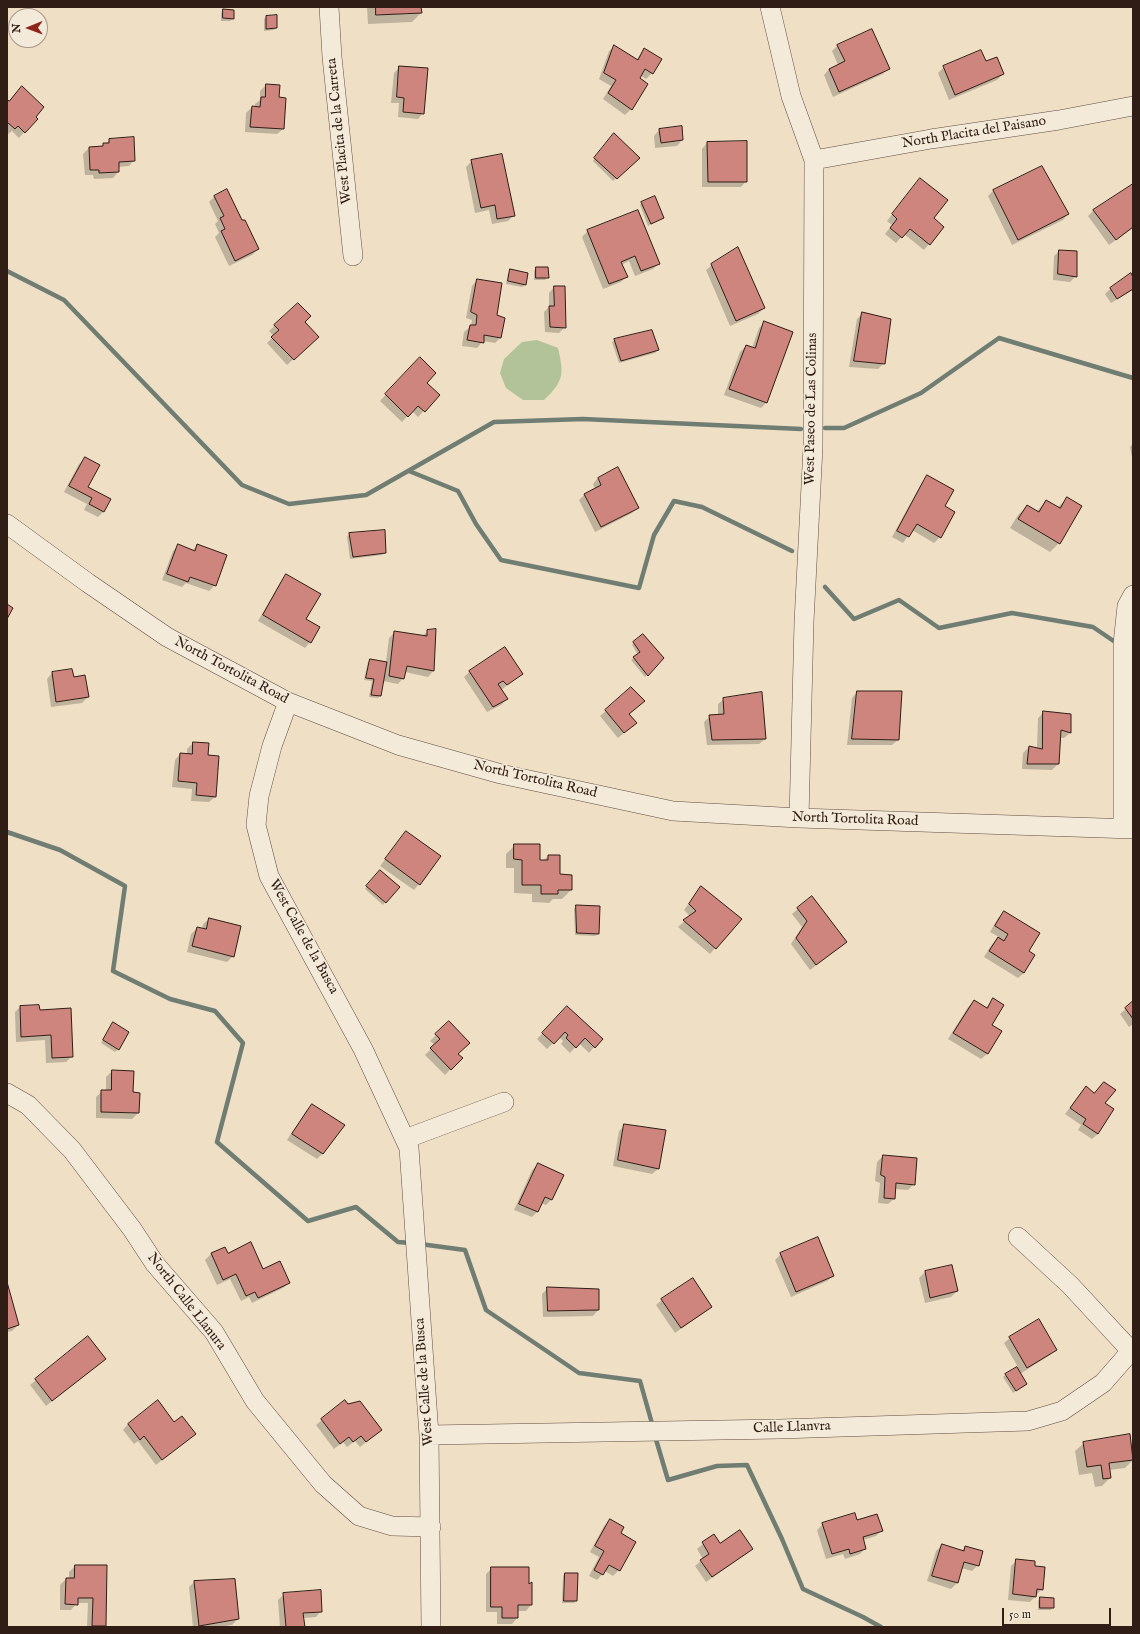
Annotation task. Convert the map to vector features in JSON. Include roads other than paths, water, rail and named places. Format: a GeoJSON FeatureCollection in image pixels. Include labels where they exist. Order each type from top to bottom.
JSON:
{"type":"FeatureCollection","features":[{"type":"Feature","properties":{"kind":"street","name":"West Placita de la Carreta"},"geometry":{"type":"LineString","coordinates":[[329,7],[332,57],[354,256]]}},
{"type":"Feature","properties":{"kind":"street","name":"West Paseo de Las Colinas"},"geometry":{"type":"LineString","coordinates":[[770,7],[791,96],[814,160],[813,447],[804,622],[799,818]]}},
{"type":"Feature","properties":{"kind":"street","name":"North Placita del Paisano"},"geometry":{"type":"LineString","coordinates":[[814,160],[931,139],[1059,120],[1133,106]]}},
{"type":"Feature","properties":{"kind":"street","name":"North Tortolita Road"},"geometry":{"type":"LineString","coordinates":[[7,524],[88,583],[168,637],[288,702],[398,745],[501,774],[673,811],[799,818],[1128,828],[1123,644],[1127,606],[1133,595]]}},
{"type":"Feature","properties":{"kind":"street","name":"West Calle de la Busca"},"geometry":{"type":"LineString","coordinates":[[288,702],[272,746],[259,796],[256,825],[269,876],[359,1043],[409,1148],[429,1434],[431,1627]]}},
{"type":"Feature","properties":{"kind":"street","name":"North Calle Llanura"},"geometry":{"type":"LineString","coordinates":[[7,1093],[28,1105],[72,1150],[132,1229],[155,1264],[214,1332],[255,1401],[324,1484],[360,1516],[392,1526],[431,1527]]}},
{"type":"Feature","properties":{"kind":"street"},"geometry":{"type":"LineString","coordinates":[[405,1139],[504,1102]]}},
{"type":"Feature","properties":{"kind":"street"},"geometry":{"type":"LineString","coordinates":[[1018,1237],[1070,1285],[1132,1352]]}},
{"type":"Feature","properties":{"kind":"street","name":"Calle Llanvra"},"geometry":{"type":"LineString","coordinates":[[429,1434],[732,1430],[1028,1421],[1062,1410],[1103,1383],[1132,1352]]}},
{"type":"Feature","properties":{"kind":"waterway"},"geometry":{"type":"LineString","coordinates":[[7,271],[64,300],[242,485],[289,504],[366,495],[494,422],[583,419],[801,429]]}},
{"type":"Feature","properties":{"kind":"waterway"},"geometry":{"type":"LineString","coordinates":[[825,428],[844,428],[921,393],[999,338],[1133,378]]}},
{"type":"Feature","properties":{"kind":"waterway"},"geometry":{"type":"LineString","coordinates":[[409,471],[458,491],[476,524],[501,560],[639,588],[654,535],[674,501],[702,507],[792,551]]}},
{"type":"Feature","properties":{"kind":"waterway"},"geometry":{"type":"LineString","coordinates":[[825,587],[854,619],[899,600],[939,628],[1012,613],[1093,627],[1118,644]]}},
{"type":"Feature","properties":{"kind":"waterway"},"geometry":{"type":"LineString","coordinates":[[7,832],[60,850],[125,886],[113,971],[170,999],[215,1011],[243,1043],[217,1142],[308,1221],[356,1207],[398,1242],[411,1243]]}},
{"type":"Feature","properties":{"kind":"waterway"},"geometry":{"type":"LineString","coordinates":[[420,1244],[465,1250],[486,1310],[579,1373],[640,1381],[653,1427]]}},
{"type":"Feature","properties":{"kind":"waterway"},"geometry":{"type":"LineString","coordinates":[[655,1436],[668,1480],[717,1466],[747,1465],[782,1539],[803,1589],[881,1627]]}}]}
